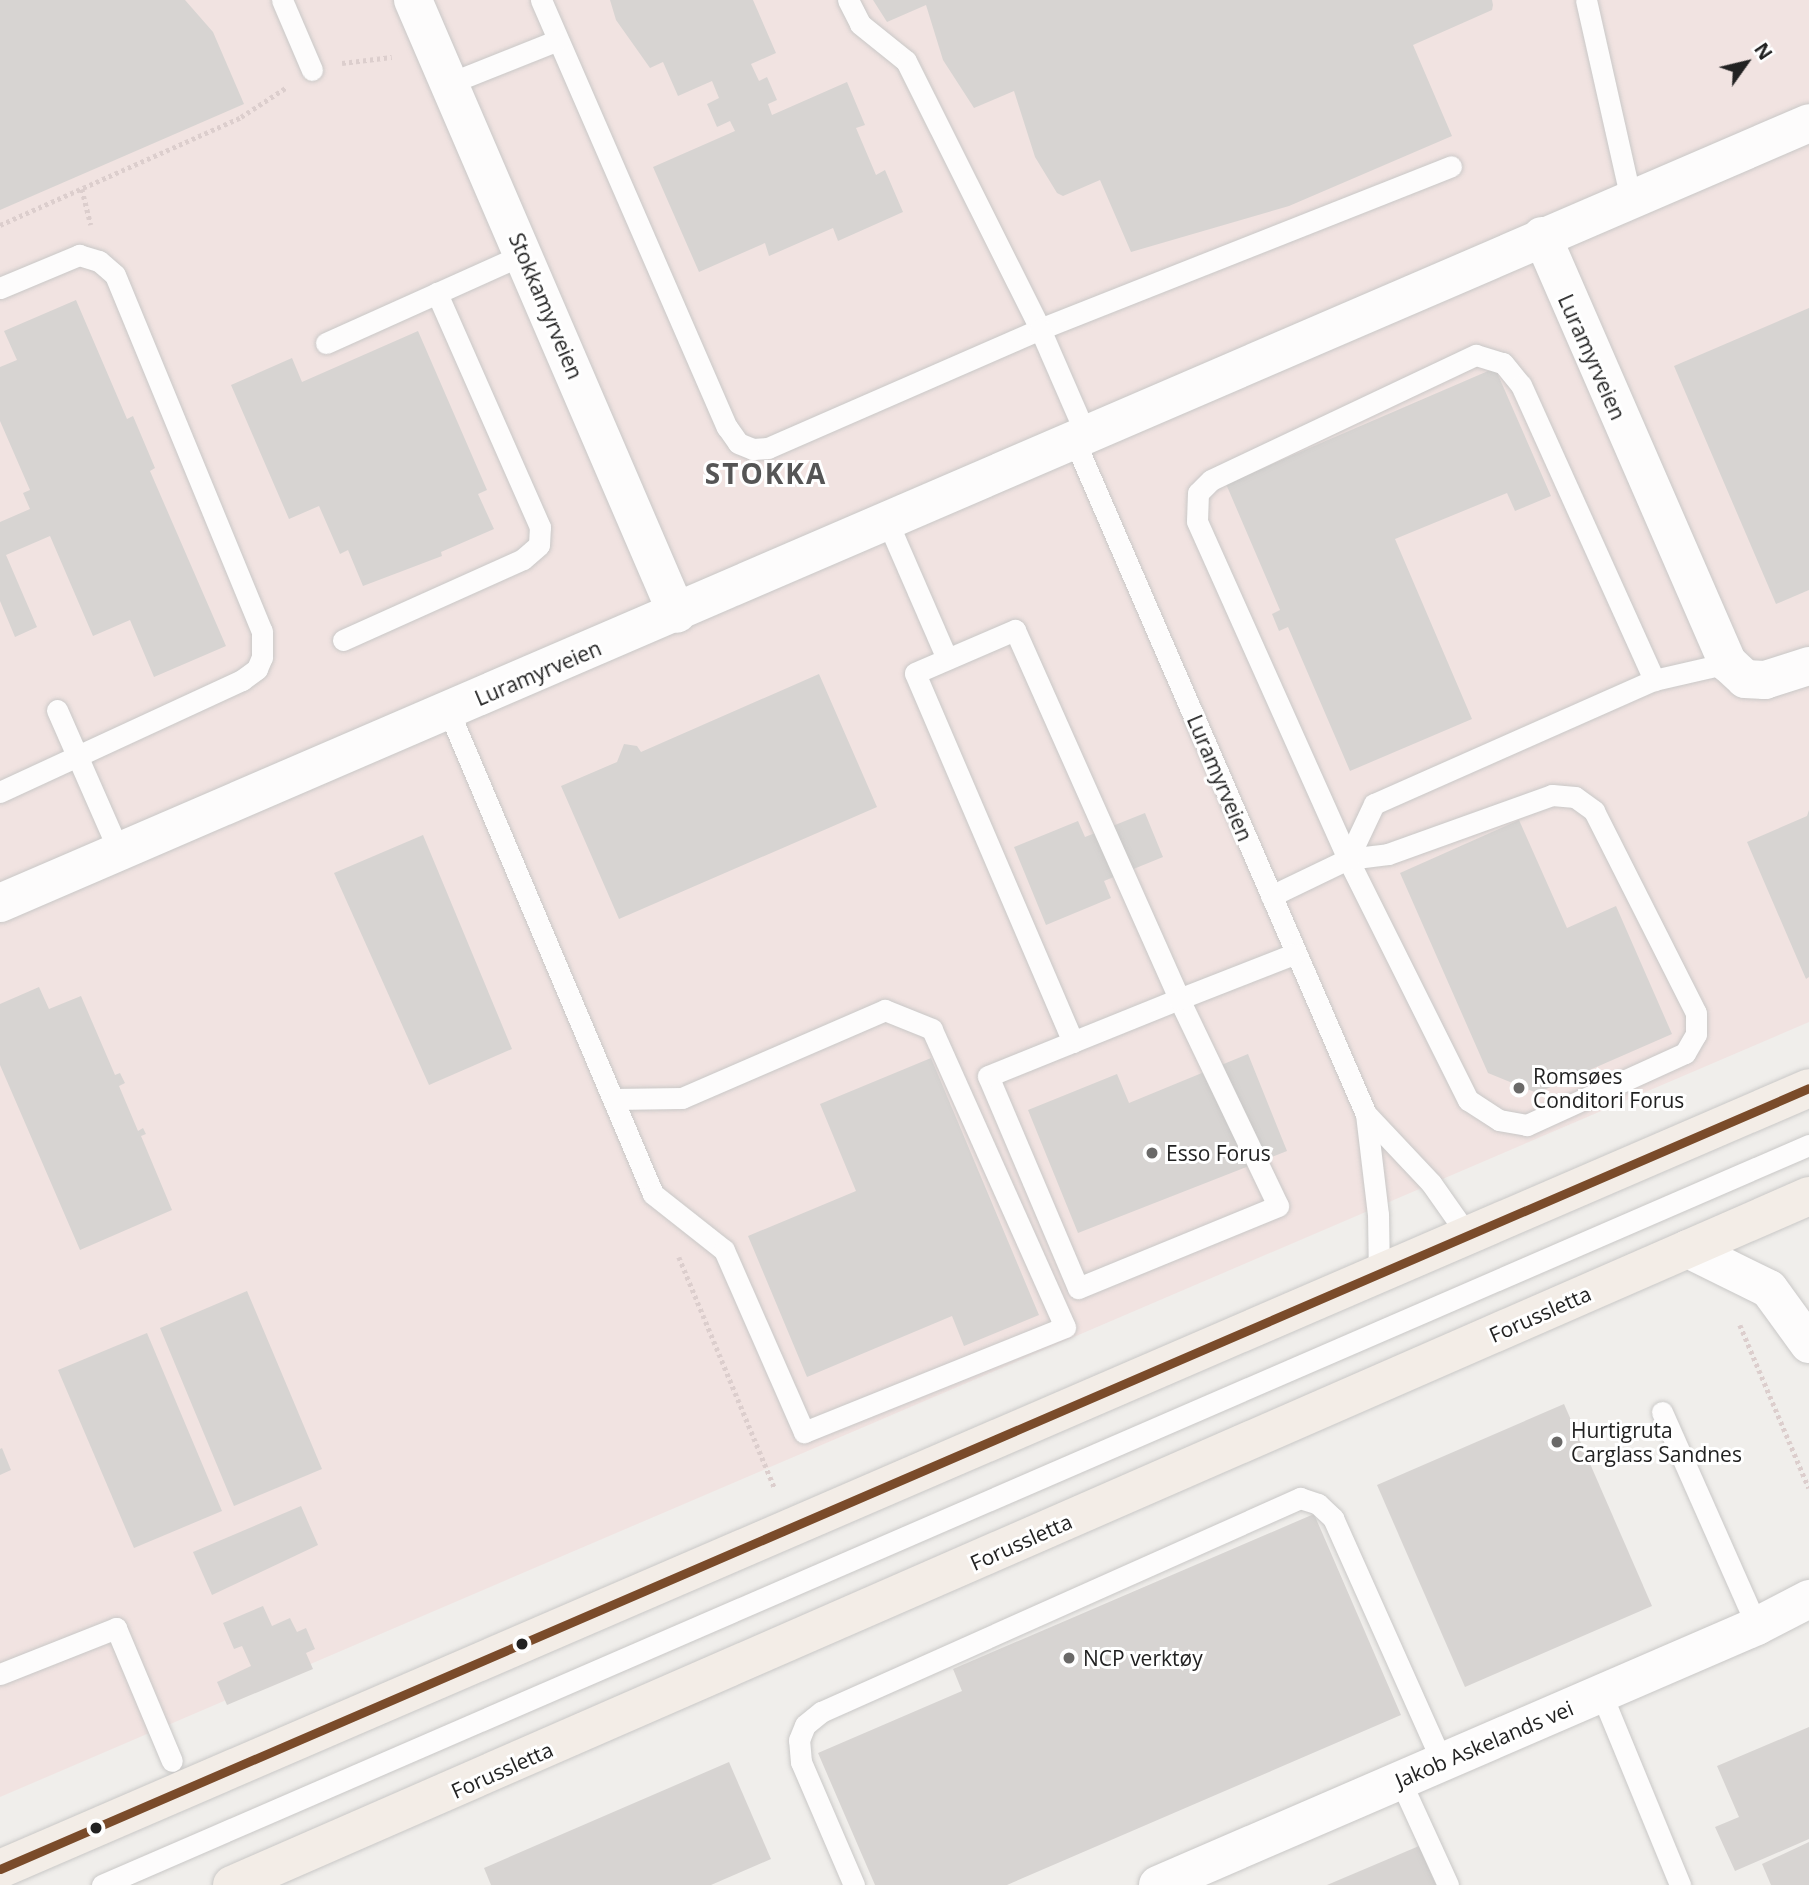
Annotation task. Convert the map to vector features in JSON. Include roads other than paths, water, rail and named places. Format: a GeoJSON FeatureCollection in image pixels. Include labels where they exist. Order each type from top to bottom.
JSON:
{"type":"FeatureCollection","features":[{"type":"Feature","properties":{"kind":"main road"},"geometry":{"type":"LineString","coordinates":[[0,1869],[1379,1276],[1809,1088]]}},
{"type":"Feature","properties":{"kind":"main road","name":"Forussletta"},"geometry":{"type":"LineString","coordinates":[[232,1885],[1809,1196]]}},
{"type":"Feature","properties":{"kind":"street","name":"Stokkamyrveien"},"geometry":{"type":"LineString","coordinates":[[413,0],[677,614]]}},
{"type":"Feature","properties":{"kind":"street","name":"Luramyrveien"},"geometry":{"type":"LineString","coordinates":[[0,903],[1081,440],[1542,236],[1809,123]]}},
{"type":"Feature","properties":{"kind":"street","name":"Luramyrveien"},"geometry":{"type":"LineString","coordinates":[[1542,236],[1728,663]]}},
{"type":"Feature","properties":{"kind":"street"},"geometry":{"type":"LineString","coordinates":[[1728,663],[1745,679],[1765,680],[1809,666]]}},
{"type":"Feature","properties":{"kind":"street"},"geometry":{"type":"LineString","coordinates":[[1688,1249],[1769,1289],[1809,1344]]}},
{"type":"Feature","properties":{"kind":"street","name":"Jakob Askelands vei"},"geometry":{"type":"LineString","coordinates":[[1158,1885],[1757,1626],[1809,1599]]}},
{"type":"Feature","properties":{"kind":"lane"},"geometry":{"type":"LineString","coordinates":[[282,0],[312,70]]}},
{"type":"Feature","properties":{"kind":"lane"},"geometry":{"type":"LineString","coordinates":[[541,0],[738,443],[753,449],[768,448],[1040,329],[1451,166]]}},
{"type":"Feature","properties":{"kind":"lane"},"geometry":{"type":"LineString","coordinates":[[848,0],[860,24],[906,61],[1040,329],[1081,440]]}},
{"type":"Feature","properties":{"kind":"lane"},"geometry":{"type":"LineString","coordinates":[[1586,0],[1631,200]]}},
{"type":"Feature","properties":{"kind":"lane"},"geometry":{"type":"LineString","coordinates":[[450,83],[558,40]]}},
{"type":"Feature","properties":{"kind":"lane"},"geometry":{"type":"LineString","coordinates":[[326,343],[524,254]]}},
{"type":"Feature","properties":{"kind":"lane"},"geometry":{"type":"LineString","coordinates":[[0,288],[79,255],[99,261],[115,275],[261,631],[262,657],[257,669],[243,680],[0,792]]}},
{"type":"Feature","properties":{"kind":"lane"},"geometry":{"type":"LineString","coordinates":[[343,640],[523,559],[539,545],[540,527],[437,293]]}},
{"type":"Feature","properties":{"kind":"lane"},"geometry":{"type":"LineString","coordinates":[[1271,896],[1348,859],[1388,855],[1552,795],[1576,797],[1594,811],[1696,1013],[1696,1034],[1685,1053],[1527,1125],[1499,1120],[1468,1100],[1348,859],[1197,521],[1198,492],[1211,480],[1476,355],[1503,363],[1521,385],[1654,680]]}},
{"type":"Feature","properties":{"kind":"lane","name":"Luramyrveien"},"geometry":{"type":"LineString","coordinates":[[1081,440],[1294,954],[1366,1114],[1378,1214],[1379,1276]]}},
{"type":"Feature","properties":{"kind":"lane"},"geometry":{"type":"LineString","coordinates":[[888,523],[947,659]]}},
{"type":"Feature","properties":{"kind":"lane"},"geometry":{"type":"LineString","coordinates":[[1073,1042],[915,673],[1015,630],[1179,999],[1278,1206],[1078,1288],[988,1076],[1073,1042],[1179,999],[1294,954]]}},
{"type":"Feature","properties":{"kind":"lane"},"geometry":{"type":"LineString","coordinates":[[1348,859],[1374,804],[1654,680],[1728,663]]}},
{"type":"Feature","properties":{"kind":"lane"},"geometry":{"type":"LineString","coordinates":[[57,710],[119,851]]}},
{"type":"Feature","properties":{"kind":"lane"},"geometry":{"type":"LineString","coordinates":[[449,712],[653,1194],[724,1250],[804,1432],[1065,1327],[932,1029],[885,1010],[682,1098],[614,1099]]}},
{"type":"Feature","properties":{"kind":"lane","name":"Luramyrveien"},"geometry":{"type":"LineString","coordinates":[[1366,1114],[1431,1183],[1469,1237]]}},
{"type":"Feature","properties":{"kind":"lane"},"geometry":{"type":"LineString","coordinates":[[102,1885],[1809,1145]]}},
{"type":"Feature","properties":{"kind":"lane"},"geometry":{"type":"LineString","coordinates":[[1662,1412],[1757,1626]]}},
{"type":"Feature","properties":{"kind":"lane"},"geometry":{"type":"LineString","coordinates":[[854,1885],[802,1762],[799,1740],[805,1725],[821,1713],[1300,1498],[1318,1504],[1333,1518],[1442,1762]]}},
{"type":"Feature","properties":{"kind":"lane"},"geometry":{"type":"LineString","coordinates":[[0,1674],[116,1628],[172,1761]]}},
{"type":"Feature","properties":{"kind":"lane"},"geometry":{"type":"LineString","coordinates":[[1601,1693],[1680,1885]]}},
{"type":"Feature","properties":{"kind":"lane"},"geometry":{"type":"LineString","coordinates":[[1399,1780],[1448,1885]]}},
{"type":"Feature","properties":{"kind":"place","name":"Romsøes Conditori Forus"},"geometry":{"type":"Point","coordinates":[1519,1088]}},
{"type":"Feature","properties":{"kind":"place","name":"Esso Forus"},"geometry":{"type":"Point","coordinates":[1152,1153]}},
{"type":"Feature","properties":{"kind":"place","name":"Hurtigruta Carglass Sandnes"},"geometry":{"type":"Point","coordinates":[1557,1442]}},
{"type":"Feature","properties":{"kind":"place","name":"NCP verktøy"},"geometry":{"type":"Point","coordinates":[1069,1658]}},
{"type":"Feature","properties":{"kind":"district","name":"STOKKA"},"geometry":{"type":"Point","coordinates":[766,473]}}]}
